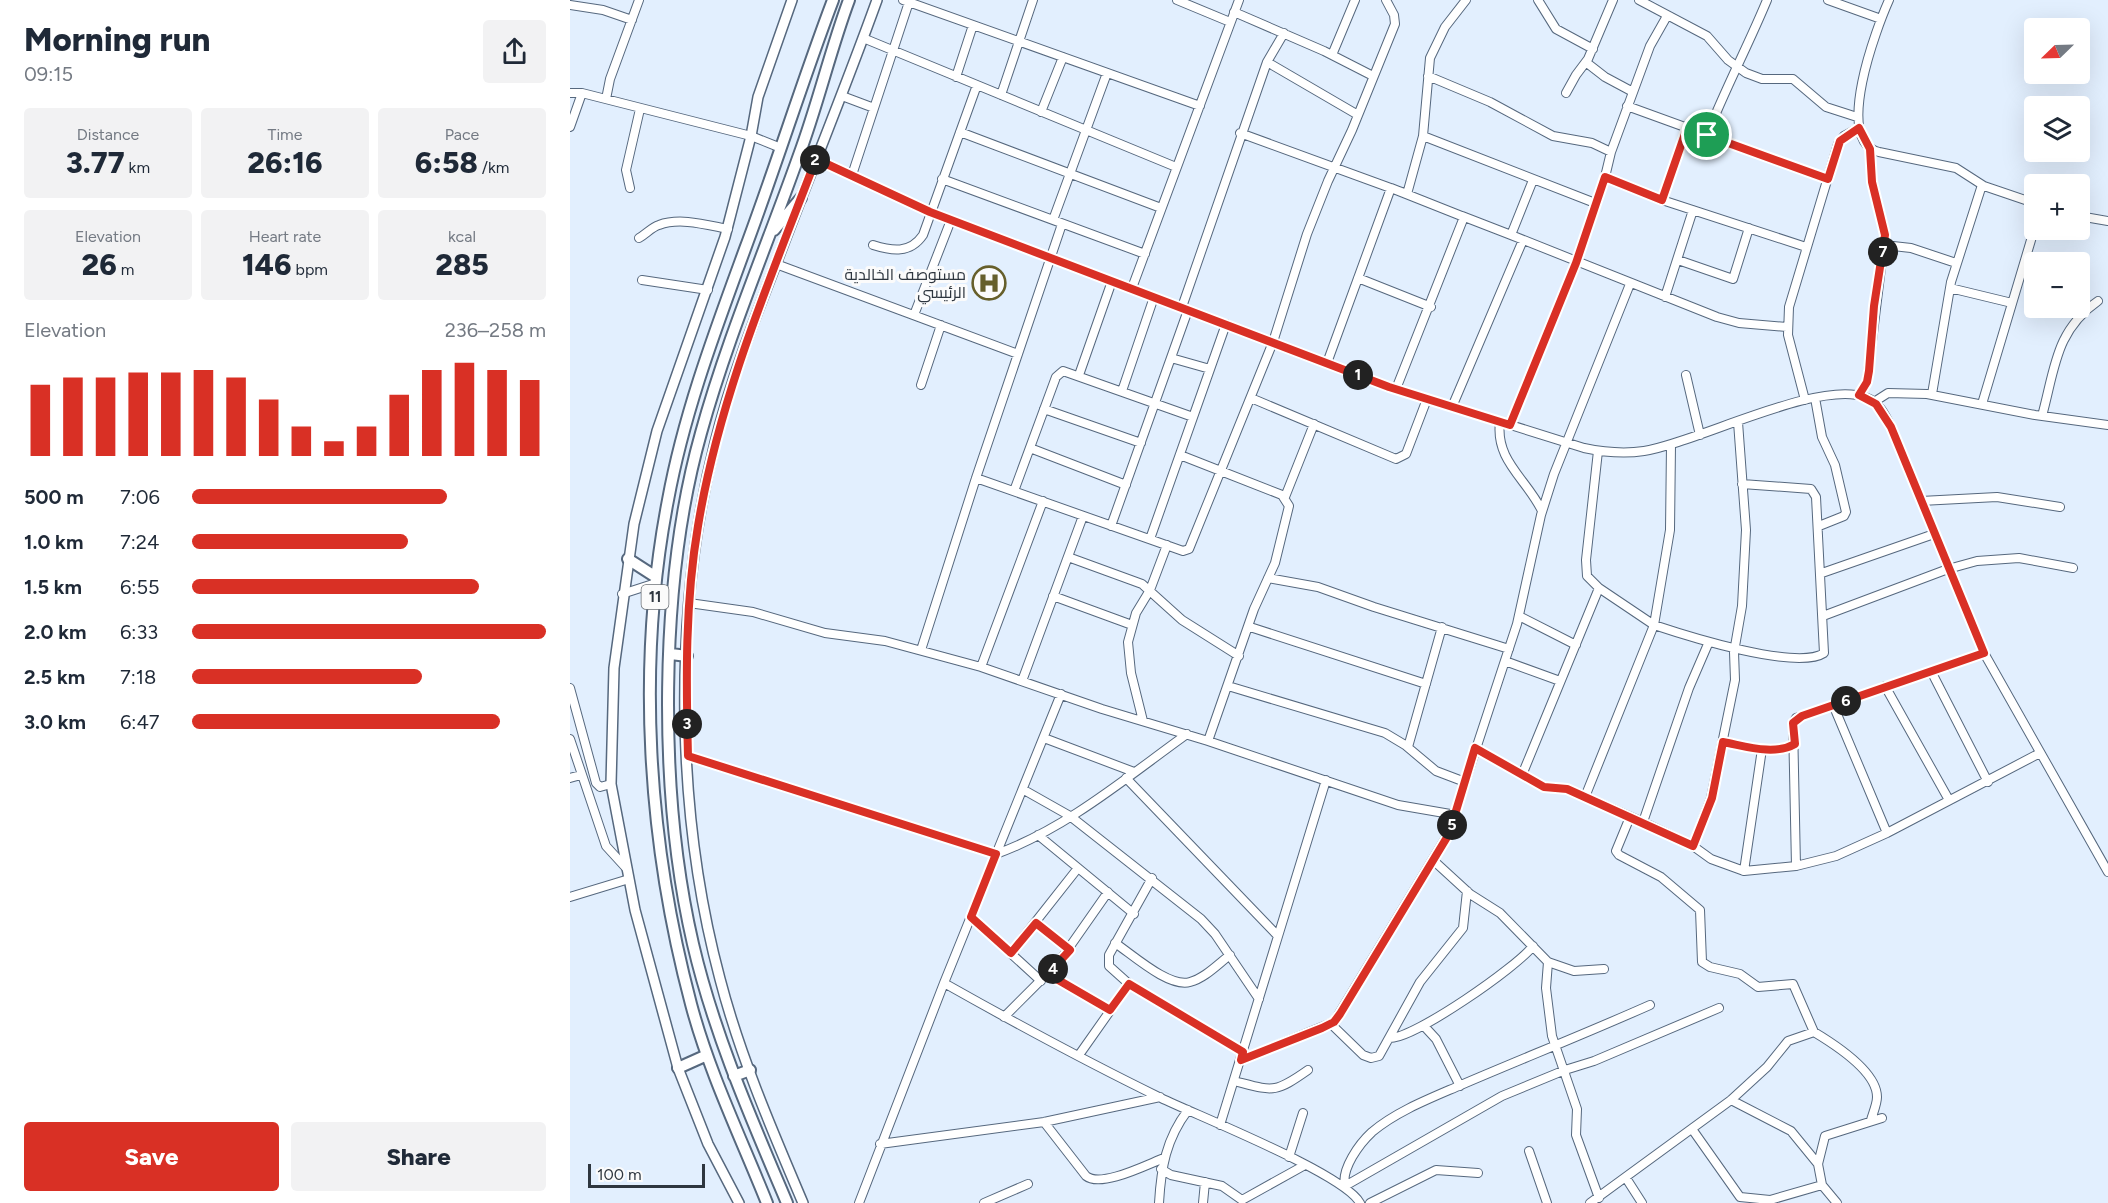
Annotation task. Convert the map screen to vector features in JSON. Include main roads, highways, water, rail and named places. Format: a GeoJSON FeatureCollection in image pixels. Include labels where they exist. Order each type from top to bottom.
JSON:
{"type":"FeatureCollection","features":[{"type":"Feature","properties":{"kind":"highway","name":"11"},"geometry":{"type":"LineString","coordinates":[[767,1203],[707,1055],[692,1007],[668,906],[654,805],[650,722],[656,580],[676,462],[697,386],[833,0]]}},
{"type":"Feature","properties":{"kind":"highway","name":"11"},"geometry":{"type":"LineString","coordinates":[[787,1203],[734,1076],[704,987],[683,896],[672,803],[672,610],[682,522],[698,446],[713,393],[800,153],[834,40],[849,0]]}},
{"type":"Feature","properties":{"kind":"highway"},"geometry":{"type":"LineString","coordinates":[[768,237],[801,198]]}},
{"type":"Feature","properties":{"kind":"highway"},"geometry":{"type":"LineString","coordinates":[[697,386],[713,393]]}},
{"type":"Feature","properties":{"kind":"highway"},"geometry":{"type":"LineString","coordinates":[[628,559],[656,580]]}},
{"type":"Feature","properties":{"kind":"highway"},"geometry":{"type":"LineString","coordinates":[[671,654],[687,656]]}},
{"type":"Feature","properties":{"kind":"highway"},"geometry":{"type":"LineString","coordinates":[[678,1068],[707,1055]]}},
{"type":"Feature","properties":{"kind":"highway"},"geometry":{"type":"LineString","coordinates":[[734,1076],[750,1070]]}},
{"type":"Feature","properties":{"kind":"main road"},"geometry":{"type":"LineString","coordinates":[[739,1203],[708,1144],[678,1068],[648,963],[611,784],[614,668],[622,594],[634,524],[657,431],[674,376],[708,290],[728,229],[751,136],[758,97],[792,0]]}},
{"type":"Feature","properties":{"kind":"main road"},"geometry":{"type":"LineString","coordinates":[[803,1203],[750,1070],[721,983],[703,905],[694,848],[688,756],[689,603],[698,527],[716,441],[742,354],[878,0]]}},
{"type":"Feature","properties":{"kind":"place","name":"مستوصف الخالدية الرئيسي"},"geometry":{"type":"Point","coordinates":[989,283]}}]}
